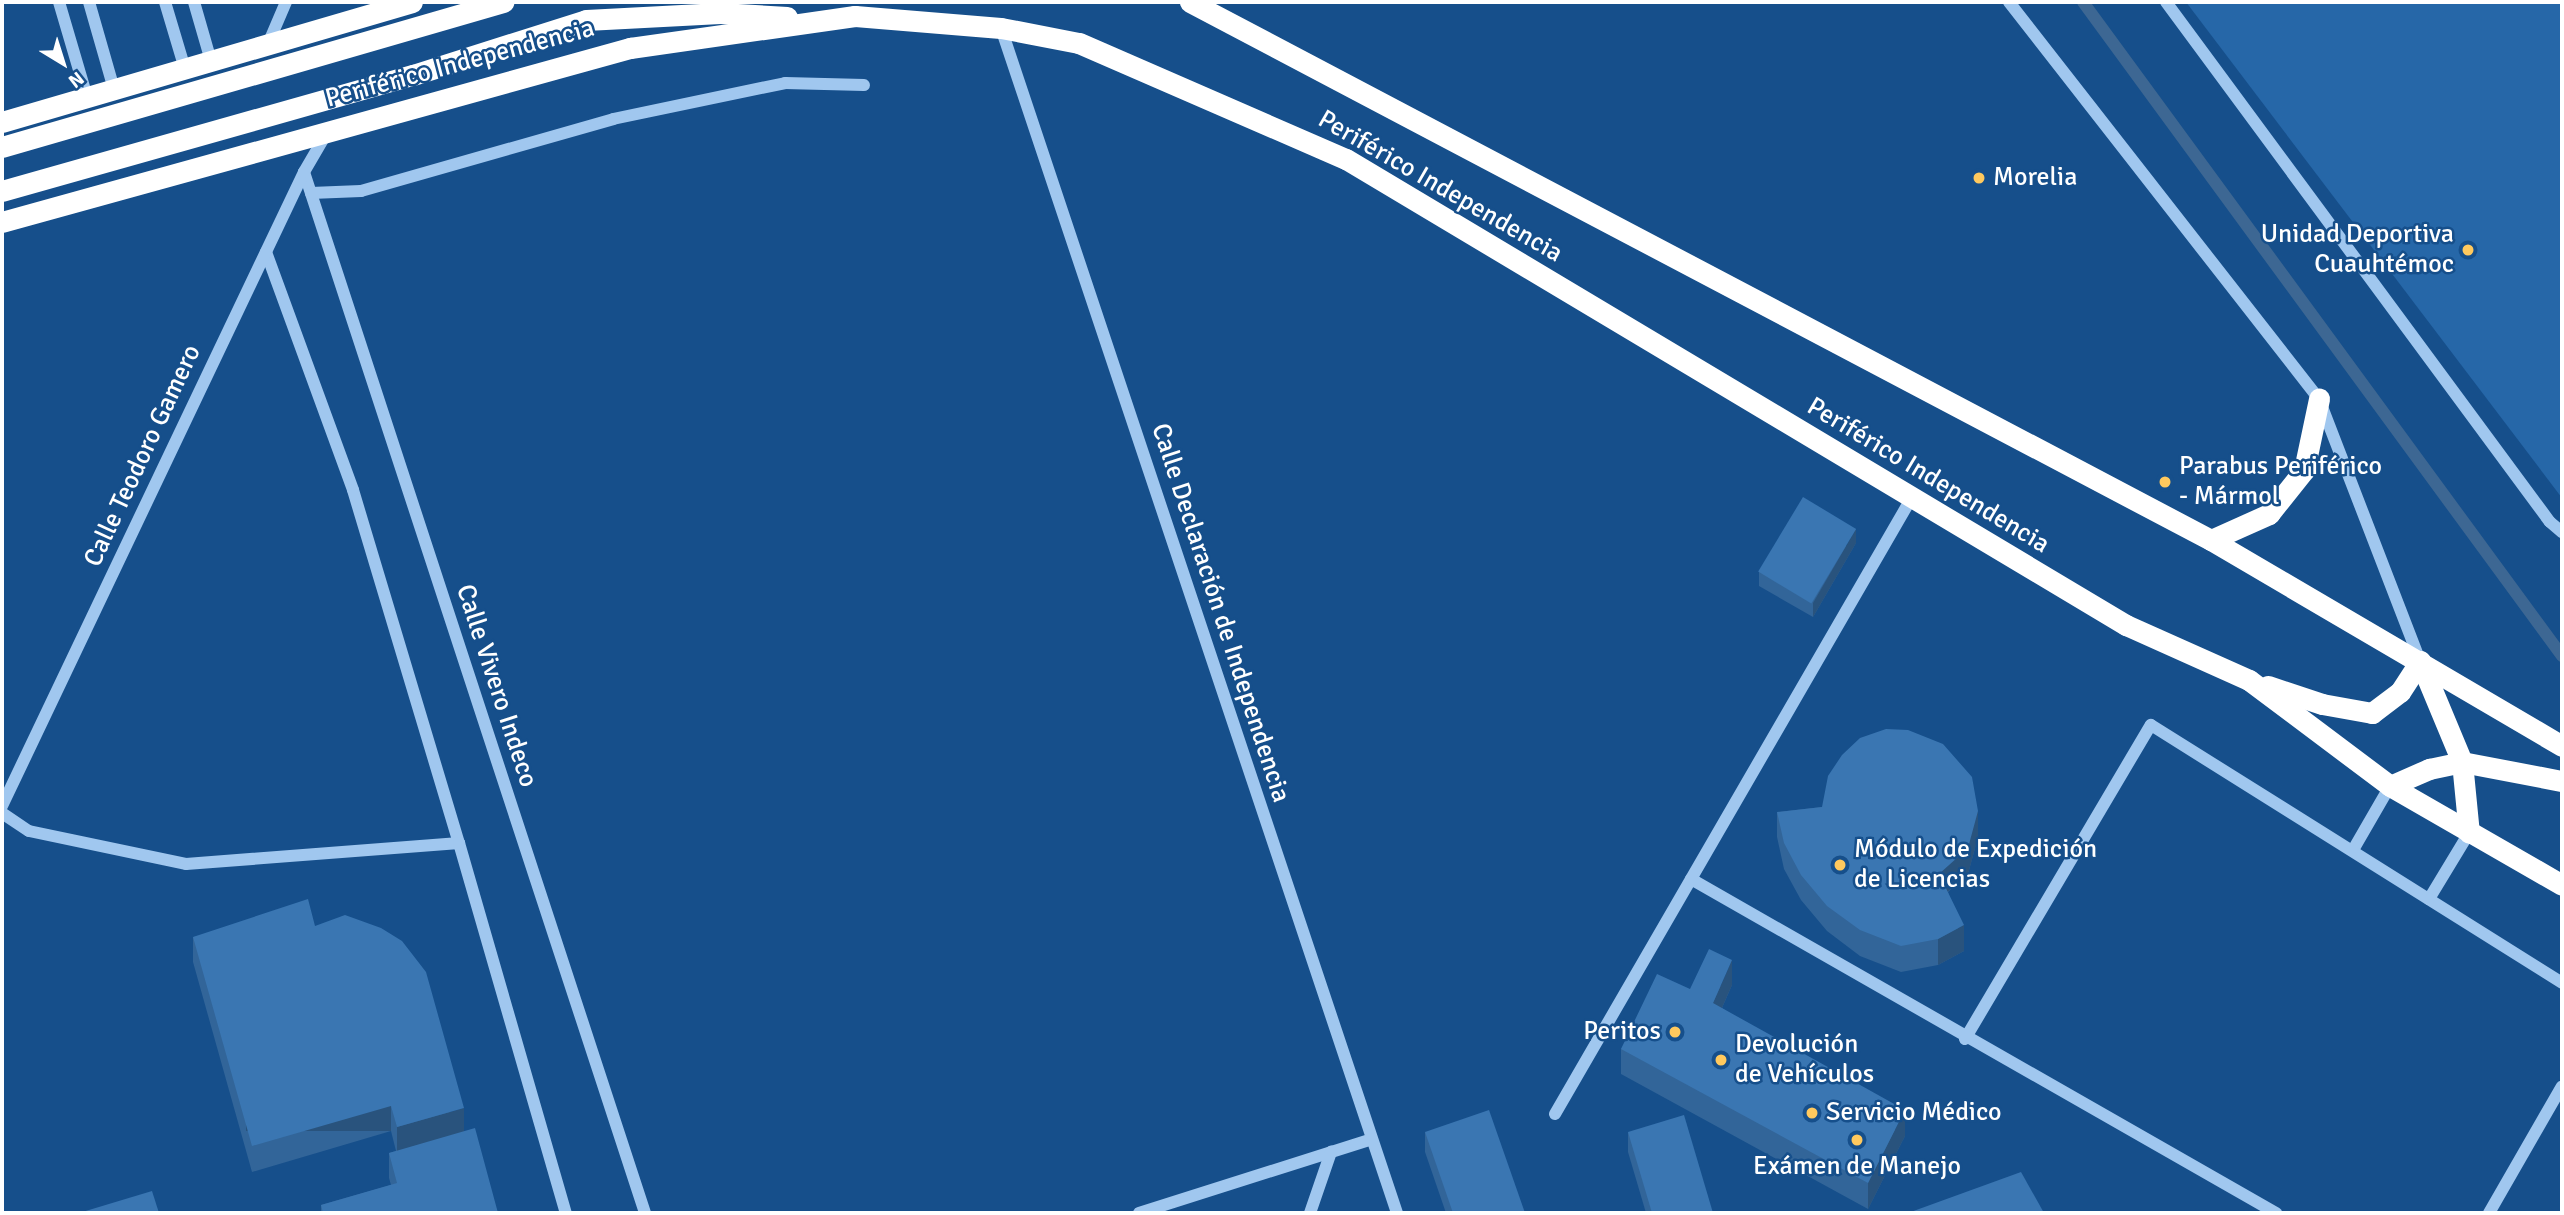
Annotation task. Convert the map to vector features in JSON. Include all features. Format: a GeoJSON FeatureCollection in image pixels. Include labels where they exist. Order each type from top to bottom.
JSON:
{"type":"FeatureCollection","features":[{"type":"Feature","properties":{"kind":"highway"},"geometry":{"type":"LineString","coordinates":[[2,122],[412,2]]}},
{"type":"Feature","properties":{"kind":"highway"},"geometry":{"type":"LineString","coordinates":[[2,147],[503,2]]}},
{"type":"Feature","properties":{"kind":"highway","name":"Periférico Independencia"},"geometry":{"type":"LineString","coordinates":[[1190,2],[2211,540],[2562,746]]}},
{"type":"Feature","properties":{"kind":"highway"},"geometry":{"type":"LineString","coordinates":[[2,191],[413,75],[586,20],[720,13],[831,20]]}},
{"type":"Feature","properties":{"kind":"highway","name":"Periférico Independencia"},"geometry":{"type":"LineString","coordinates":[[2,222],[330,128],[629,48],[855,16],[1001,28],[1079,43],[1346,159],[1911,499],[2126,625],[2249,680],[2390,786],[2562,885]]}},
{"type":"Feature","properties":{"kind":"highway"},"geometry":{"type":"LineString","coordinates":[[2211,540],[2269,514],[2304,470],[2319,399]]}},
{"type":"Feature","properties":{"kind":"highway"},"geometry":{"type":"LineString","coordinates":[[2249,680],[2322,704],[2372,713],[2400,692],[2420,661]]}},
{"type":"Feature","properties":{"kind":"highway"},"geometry":{"type":"LineString","coordinates":[[2420,661],[2462,762],[2469,833]]}},
{"type":"Feature","properties":{"kind":"highway"},"geometry":{"type":"LineString","coordinates":[[2390,786],[2428,769],[2462,762],[2562,781]]}},
{"type":"Feature","properties":{"kind":"street"},"geometry":{"type":"LineString","coordinates":[[59,2],[87,97]]}},
{"type":"Feature","properties":{"kind":"street"},"geometry":{"type":"LineString","coordinates":[[89,2],[114,89]]}},
{"type":"Feature","properties":{"kind":"street"},"geometry":{"type":"LineString","coordinates":[[165,2],[185,69]]}},
{"type":"Feature","properties":{"kind":"street"},"geometry":{"type":"LineString","coordinates":[[194,2],[211,61]]}},
{"type":"Feature","properties":{"kind":"street"},"geometry":{"type":"LineString","coordinates":[[268,44],[286,2]]}},
{"type":"Feature","properties":{"kind":"street"},"geometry":{"type":"LineString","coordinates":[[2008,2],[2319,399],[2420,661]]}},
{"type":"Feature","properties":{"kind":"street"},"geometry":{"type":"LineString","coordinates":[[2166,2],[2550,522],[2562,532]]}},
{"type":"Feature","properties":{"kind":"street","name":"Calle Declaración de Independencia"},"geometry":{"type":"LineString","coordinates":[[1001,28],[1396,1213]]}},
{"type":"Feature","properties":{"kind":"street"},"geometry":{"type":"LineString","coordinates":[[311,193],[361,191],[613,119],[785,83],[864,85]]}},
{"type":"Feature","properties":{"kind":"street","name":"Calle Teodoro Gamero"},"geometry":{"type":"LineString","coordinates":[[2,806],[304,172],[330,128]]}},
{"type":"Feature","properties":{"kind":"street","name":"Calle Vivero Indeco"},"geometry":{"type":"LineString","coordinates":[[304,172],[645,1213]]}},
{"type":"Feature","properties":{"kind":"street"},"geometry":{"type":"LineString","coordinates":[[266,252],[353,490],[566,1213]]}},
{"type":"Feature","properties":{"kind":"street"},"geometry":{"type":"LineString","coordinates":[[1555,1114],[1911,499]]}},
{"type":"Feature","properties":{"kind":"street"},"geometry":{"type":"LineString","coordinates":[[1965,1039],[2151,725],[2562,983]]}},
{"type":"Feature","properties":{"kind":"street"},"geometry":{"type":"LineString","coordinates":[[2353,850],[2390,786]]}},
{"type":"Feature","properties":{"kind":"street"},"geometry":{"type":"LineString","coordinates":[[2,813],[29,831],[186,864],[459,843]]}},
{"type":"Feature","properties":{"kind":"street"},"geometry":{"type":"LineString","coordinates":[[2430,899],[2469,833]]}},
{"type":"Feature","properties":{"kind":"street"},"geometry":{"type":"LineString","coordinates":[[1691,879],[1965,1039],[2276,1213]]}},
{"type":"Feature","properties":{"kind":"street"},"geometry":{"type":"LineString","coordinates":[[2489,1213],[2562,1086]]}},
{"type":"Feature","properties":{"kind":"street"},"geometry":{"type":"LineString","coordinates":[[1139,1213],[1372,1139]]}},
{"type":"Feature","properties":{"kind":"street"},"geometry":{"type":"LineString","coordinates":[[1310,1213],[1331,1152]]}},
{"type":"Feature","properties":{"kind":"shaded area","name":"Unidad Deportiva Cuauhtémoc"},"geometry":{"type":"Polygon","coordinates":[[[2186,2],[2562,2],[2562,498],[2186,2]]]}},
{"type":"Feature","properties":{"kind":"building"},"geometry":{"type":"Polygon","coordinates":[[[1803,497],[1856,529],[1811,604],[1758,572],[1803,497]]]}},
{"type":"Feature","properties":{"kind":"building"},"geometry":{"type":"Polygon","coordinates":[[[1886,729],[1908,730],[1943,744],[1972,777],[1978,811],[1968,848],[1939,874],[1964,925],[1938,939],[1901,946],[1860,930],[1827,906],[1801,875],[1784,843],[1777,812],[1822,807],[1828,776],[1842,755],[1860,738],[1886,729]]]}},
{"type":"Feature","properties":{"kind":"building"},"geometry":{"type":"Polygon","coordinates":[[[308,899],[315,926],[345,915],[381,928],[402,941],[426,972],[464,1108],[397,1127],[391,1106],[252,1146],[193,937],[308,899]]]}},
{"type":"Feature","properties":{"kind":"building"},"geometry":{"type":"Polygon","coordinates":[[[1709,949],[1732,960],[1713,1003],[1905,1110],[1868,1183],[1621,1049],[1657,974],[1690,989],[1709,949]]]}},
{"type":"Feature","properties":{"kind":"building"},"geometry":{"type":"Polygon","coordinates":[[[1489,1110],[1525,1213],[1453,1213],[1425,1132],[1489,1110]]]}},
{"type":"Feature","properties":{"kind":"building"},"geometry":{"type":"Polygon","coordinates":[[[1684,1115],[1713,1213],[1652,1213],[1628,1132],[1684,1115]]]}},
{"type":"Feature","properties":{"kind":"building"},"geometry":{"type":"Polygon","coordinates":[[[475,1128],[498,1213],[323,1213],[321,1205],[397,1183],[389,1153],[475,1128]]]}},
{"type":"Feature","properties":{"kind":"building"},"geometry":{"type":"Polygon","coordinates":[[[2021,1172],[2044,1213],[1908,1213],[2021,1172]]]}},
{"type":"Feature","properties":{"kind":"building"},"geometry":{"type":"Polygon","coordinates":[[[152,1191],[159,1213],[79,1213],[152,1191]]]}},
{"type":"Feature","properties":{"kind":"waterway"},"geometry":{"type":"LineString","coordinates":[[2083,2],[2562,656]]}},
{"type":"Feature","properties":{"kind":"place","name":"Morelia"},"geometry":{"type":"Point","coordinates":[1979,178]}},
{"type":"Feature","properties":{"kind":"place","name":"Unidad Deportiva Cuauhtémoc"},"geometry":{"type":"Point","coordinates":[2468,250]}},
{"type":"Feature","properties":{"kind":"place","name":"Parabus Periférico - Mármol"},"geometry":{"type":"Point","coordinates":[2165,482]}},
{"type":"Feature","properties":{"kind":"place","name":"Módulo de Expedición de Licencias"},"geometry":{"type":"Point","coordinates":[1840,865]}},
{"type":"Feature","properties":{"kind":"place","name":"Peritos"},"geometry":{"type":"Point","coordinates":[1675,1032]}},
{"type":"Feature","properties":{"kind":"place","name":"Devolución de Vehículos"},"geometry":{"type":"Point","coordinates":[1721,1060]}},
{"type":"Feature","properties":{"kind":"place","name":"Servicio Médico"},"geometry":{"type":"Point","coordinates":[1812,1113]}},
{"type":"Feature","properties":{"kind":"place","name":"Exámen de Manejo"},"geometry":{"type":"Point","coordinates":[1857,1140]}}]}
